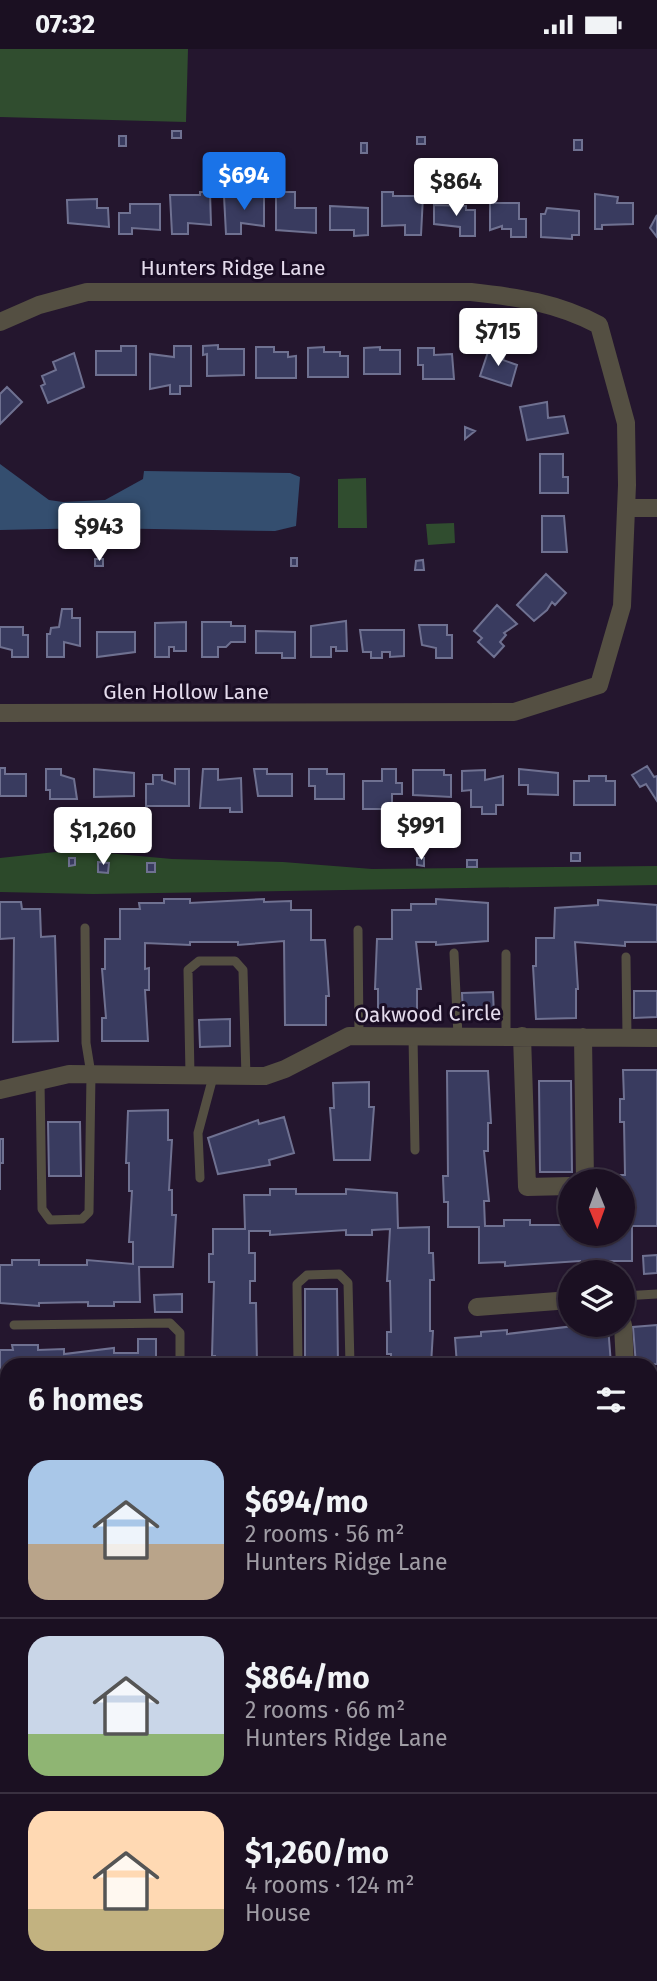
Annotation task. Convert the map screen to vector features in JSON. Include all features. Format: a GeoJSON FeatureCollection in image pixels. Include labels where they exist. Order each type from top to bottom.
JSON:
{"type":"FeatureCollection","features":[{"type":"Feature","properties":{"kind":"street","name":"Hunters Ridge Lane"},"geometry":{"type":"LineString","coordinates":[[0,322],[38,305],[87,292],[471,292],[523,298],[570,309],[599,325],[625,423],[626,508]]}},
{"type":"Feature","properties":{"kind":"street"},"geometry":{"type":"LineString","coordinates":[[626,508],[657,508]]}},
{"type":"Feature","properties":{"kind":"street","name":"Glen Hollow Lane"},"geometry":{"type":"LineString","coordinates":[[0,713],[514,712],[598,685],[622,606],[626,508]]}},
{"type":"Feature","properties":{"kind":"street","name":"Oakwood Circle"},"geometry":{"type":"LineString","coordinates":[[0,1090],[69,1074],[246,1077],[285,1069],[349,1036],[657,1038]]}},
{"type":"Feature","properties":{"kind":"street"},"geometry":{"type":"LineString","coordinates":[[514,1036],[527,1187],[558,1186]]}},
{"type":"Feature","properties":{"kind":"street"},"geometry":{"type":"LineString","coordinates":[[583,1037],[584,1169]]}},
{"type":"Feature","properties":{"kind":"street"},"geometry":{"type":"LineString","coordinates":[[477,1307],[558,1301]]}},
{"type":"Feature","properties":{"kind":"street"},"geometry":{"type":"LineString","coordinates":[[624,1337],[625,1358]]}},
{"type":"Feature","properties":{"kind":"lane"},"geometry":{"type":"LineString","coordinates":[[40,1081],[42,1209],[50,1220],[82,1219],[89,1212],[91,1074],[86,1044],[85,928]]}},
{"type":"Feature","properties":{"kind":"lane"},"geometry":{"type":"LineString","coordinates":[[358,930],[359,1036]]}},
{"type":"Feature","properties":{"kind":"lane"},"geometry":{"type":"LineString","coordinates":[[454,953],[458,1036]]}},
{"type":"Feature","properties":{"kind":"lane"},"geometry":{"type":"LineString","coordinates":[[506,954],[514,1036]]}},
{"type":"Feature","properties":{"kind":"lane"},"geometry":{"type":"LineString","coordinates":[[626,957],[626,1037]]}},
{"type":"Feature","properties":{"kind":"lane"},"geometry":{"type":"LineString","coordinates":[[190,1077],[188,970],[199,961],[235,961],[243,970],[246,1077]]}},
{"type":"Feature","properties":{"kind":"lane"},"geometry":{"type":"LineString","coordinates":[[413,1036],[415,1150]]}},
{"type":"Feature","properties":{"kind":"lane"},"geometry":{"type":"LineString","coordinates":[[200,1178],[198,1133],[213,1077]]}},
{"type":"Feature","properties":{"kind":"lane"},"geometry":{"type":"LineString","coordinates":[[298,1358],[297,1284],[307,1275],[339,1274],[348,1283],[350,1358]]}},
{"type":"Feature","properties":{"kind":"lane"},"geometry":{"type":"LineString","coordinates":[[635,1295],[657,1294]]}},
{"type":"Feature","properties":{"kind":"lane"},"geometry":{"type":"LineString","coordinates":[[14,1325],[170,1322],[180,1333],[180,1358]]}},
{"type":"Feature","properties":{"kind":"green space"},"geometry":{"type":"Polygon","coordinates":[[[0,49],[188,49],[186,122],[0,117],[0,49]]]}},
{"type":"Feature","properties":{"kind":"green space"},"geometry":{"type":"Polygon","coordinates":[[[366,478],[367,528],[338,528],[338,479],[366,478]]]}},
{"type":"Feature","properties":{"kind":"green space"},"geometry":{"type":"Polygon","coordinates":[[[454,523],[455,543],[428,545],[426,524],[454,523]]]}},
{"type":"Feature","properties":{"kind":"green space"},"geometry":{"type":"Polygon","coordinates":[[[74,850],[172,859],[283,862],[372,869],[657,866],[657,885],[93,894],[0,892],[0,858],[74,850]]]}},
{"type":"Feature","properties":{"kind":"water"},"geometry":{"type":"Polygon","coordinates":[[[0,464],[49,500],[63,502],[105,500],[143,479],[144,471],[290,473],[300,477],[296,526],[275,531],[95,528],[0,530],[0,464]]]}},
{"type":"Feature","properties":{"kind":"building"},"geometry":{"type":"Polygon","coordinates":[[[172,131],[181,131],[181,138],[172,138],[172,131]]]}},
{"type":"Feature","properties":{"kind":"building"},"geometry":{"type":"Polygon","coordinates":[[[119,136],[126,136],[126,146],[119,146],[119,136]]]}},
{"type":"Feature","properties":{"kind":"building"},"geometry":{"type":"Polygon","coordinates":[[[417,137],[425,137],[425,144],[417,144],[417,137]]]}},
{"type":"Feature","properties":{"kind":"building"},"geometry":{"type":"Polygon","coordinates":[[[574,140],[582,140],[582,150],[574,150],[574,140]]]}},
{"type":"Feature","properties":{"kind":"building"},"geometry":{"type":"Polygon","coordinates":[[[361,143],[367,143],[367,153],[361,153],[361,143]]]}},
{"type":"Feature","properties":{"kind":"building"},"geometry":{"type":"Polygon","coordinates":[[[253,191],[264,192],[264,226],[241,223],[241,234],[226,234],[224,196],[253,196],[253,191]]]}},
{"type":"Feature","properties":{"kind":"building"},"geometry":{"type":"Polygon","coordinates":[[[200,192],[210,192],[211,225],[188,223],[188,234],[172,234],[170,195],[200,195],[200,192]]]}},
{"type":"Feature","properties":{"kind":"building"},"geometry":{"type":"Polygon","coordinates":[[[276,192],[295,192],[295,208],[316,208],[316,233],[276,230],[276,192]]]}},
{"type":"Feature","properties":{"kind":"building"},"geometry":{"type":"Polygon","coordinates":[[[382,192],[393,192],[393,196],[423,196],[421,235],[405,235],[405,225],[382,226],[382,192]]]}},
{"type":"Feature","properties":{"kind":"building"},"geometry":{"type":"Polygon","coordinates":[[[595,194],[618,197],[617,203],[633,203],[633,224],[602,225],[602,229],[595,229],[595,194]]]}},
{"type":"Feature","properties":{"kind":"building"},"geometry":{"type":"Polygon","coordinates":[[[97,199],[97,208],[108,208],[109,227],[68,223],[67,200],[97,199]]]}},
{"type":"Feature","properties":{"kind":"building"},"geometry":{"type":"Polygon","coordinates":[[[490,203],[519,203],[519,219],[526,219],[526,237],[511,237],[511,229],[502,229],[502,226],[490,230],[490,203]]]}},
{"type":"Feature","properties":{"kind":"building"},"geometry":{"type":"Polygon","coordinates":[[[130,204],[160,204],[160,230],[132,228],[132,234],[119,234],[119,213],[130,213],[130,204]]]}},
{"type":"Feature","properties":{"kind":"building"},"geometry":{"type":"Polygon","coordinates":[[[434,205],[466,206],[466,210],[475,210],[475,236],[460,236],[460,227],[434,224],[434,205]]]}},
{"type":"Feature","properties":{"kind":"building"},"geometry":{"type":"Polygon","coordinates":[[[330,206],[368,208],[368,235],[354,236],[354,230],[330,230],[330,206]]]}},
{"type":"Feature","properties":{"kind":"building"},"geometry":{"type":"Polygon","coordinates":[[[547,208],[579,211],[579,235],[572,235],[572,239],[541,237],[541,214],[545,214],[547,208]]]}},
{"type":"Feature","properties":{"kind":"building"},"geometry":{"type":"Polygon","coordinates":[[[657,215],[657,237],[650,228],[657,215]]]}},
{"type":"Feature","properties":{"kind":"building"},"geometry":{"type":"Polygon","coordinates":[[[218,345],[218,349],[244,349],[244,375],[207,376],[207,354],[203,355],[203,346],[218,345]]]}},
{"type":"Feature","properties":{"kind":"building"},"geometry":{"type":"Polygon","coordinates":[[[121,346],[136,346],[136,375],[96,375],[96,351],[121,351],[121,346]]]}},
{"type":"Feature","properties":{"kind":"building"},"geometry":{"type":"Polygon","coordinates":[[[174,346],[191,346],[191,386],[180,386],[180,394],[170,394],[170,385],[150,389],[150,354],[174,357],[174,346]]]}},
{"type":"Feature","properties":{"kind":"building"},"geometry":{"type":"Polygon","coordinates":[[[256,347],[274,347],[274,352],[288,352],[288,357],[296,356],[296,378],[256,378],[256,347]]]}},
{"type":"Feature","properties":{"kind":"building"},"geometry":{"type":"Polygon","coordinates":[[[324,347],[324,352],[340,352],[340,356],[348,356],[348,377],[308,377],[308,348],[324,347]]]}},
{"type":"Feature","properties":{"kind":"building"},"geometry":{"type":"Polygon","coordinates":[[[380,347],[380,350],[400,350],[400,374],[364,374],[364,348],[380,347]]]}},
{"type":"Feature","properties":{"kind":"building"},"geometry":{"type":"Polygon","coordinates":[[[418,348],[434,348],[434,355],[452,354],[454,379],[423,379],[423,365],[418,365],[418,348]]]}},
{"type":"Feature","properties":{"kind":"building"},"geometry":{"type":"Polygon","coordinates":[[[489,349],[505,354],[503,360],[517,365],[511,386],[480,376],[489,349]]]}},
{"type":"Feature","properties":{"kind":"building"},"geometry":{"type":"Polygon","coordinates":[[[74,353],[84,387],[48,403],[41,386],[45,384],[42,376],[56,370],[53,362],[74,353]]]}},
{"type":"Feature","properties":{"kind":"building"},"geometry":{"type":"Polygon","coordinates":[[[7,387],[22,402],[0,424],[0,394],[7,387]]]}},
{"type":"Feature","properties":{"kind":"building"},"geometry":{"type":"Polygon","coordinates":[[[547,402],[548,418],[564,416],[568,433],[527,440],[520,407],[547,402]]]}},
{"type":"Feature","properties":{"kind":"building"},"geometry":{"type":"Polygon","coordinates":[[[465,427],[475,431],[465,439],[465,427]]]}},
{"type":"Feature","properties":{"kind":"building"},"geometry":{"type":"Polygon","coordinates":[[[540,454],[563,454],[563,477],[568,477],[568,493],[540,493],[540,454]]]}},
{"type":"Feature","properties":{"kind":"building"},"geometry":{"type":"Polygon","coordinates":[[[542,516],[564,516],[567,552],[542,552],[542,516]]]}},
{"type":"Feature","properties":{"kind":"building"},"geometry":{"type":"Polygon","coordinates":[[[291,558],[297,558],[297,566],[291,566],[291,558]]]}},
{"type":"Feature","properties":{"kind":"building"},"geometry":{"type":"Polygon","coordinates":[[[95,559],[103,559],[103,566],[95,566],[95,559]]]}},
{"type":"Feature","properties":{"kind":"building"},"geometry":{"type":"Polygon","coordinates":[[[423,560],[424,570],[415,570],[416,561],[423,560]]]}},
{"type":"Feature","properties":{"kind":"building"},"geometry":{"type":"Polygon","coordinates":[[[546,574],[566,593],[555,605],[552,602],[534,621],[517,605],[546,574]]]}},
{"type":"Feature","properties":{"kind":"building"},"geometry":{"type":"Polygon","coordinates":[[[497,605],[517,624],[504,633],[506,635],[500,642],[504,646],[494,657],[478,642],[482,638],[474,631],[497,605]]]}},
{"type":"Feature","properties":{"kind":"building"},"geometry":{"type":"Polygon","coordinates":[[[62,609],[72,609],[72,618],[80,618],[80,646],[64,642],[64,657],[47,657],[47,634],[50,634],[51,628],[59,627],[62,609]]]}},
{"type":"Feature","properties":{"kind":"building"},"geometry":{"type":"Polygon","coordinates":[[[346,621],[347,651],[336,651],[336,647],[331,647],[331,657],[311,657],[311,626],[346,621]]]}},
{"type":"Feature","properties":{"kind":"building"},"geometry":{"type":"Polygon","coordinates":[[[186,622],[186,651],[174,651],[174,647],[169,647],[169,657],[155,657],[155,623],[186,622]]]}},
{"type":"Feature","properties":{"kind":"building"},"geometry":{"type":"Polygon","coordinates":[[[202,622],[231,622],[231,626],[245,626],[245,642],[231,642],[226,647],[218,647],[218,657],[202,657],[202,622]]]}},
{"type":"Feature","properties":{"kind":"building"},"geometry":{"type":"Polygon","coordinates":[[[419,625],[447,625],[447,635],[452,635],[452,658],[436,658],[436,648],[422,645],[419,625]]]}},
{"type":"Feature","properties":{"kind":"building"},"geometry":{"type":"Polygon","coordinates":[[[0,627],[23,627],[23,635],[28,635],[28,657],[12,657],[12,650],[0,647],[0,627]]]}},
{"type":"Feature","properties":{"kind":"building"},"geometry":{"type":"Polygon","coordinates":[[[360,630],[404,630],[404,656],[390,657],[390,652],[382,652],[382,658],[371,658],[371,652],[363,652],[360,630]]]}},
{"type":"Feature","properties":{"kind":"building"},"geometry":{"type":"Polygon","coordinates":[[[256,631],[295,632],[295,658],[282,658],[282,653],[256,653],[256,631]]]}},
{"type":"Feature","properties":{"kind":"building"},"geometry":{"type":"Polygon","coordinates":[[[97,632],[135,632],[135,652],[97,657],[97,632]]]}},
{"type":"Feature","properties":{"kind":"building"},"geometry":{"type":"Polygon","coordinates":[[[647,766],[654,777],[657,776],[657,801],[646,784],[640,787],[632,775],[647,766]]]}},
{"type":"Feature","properties":{"kind":"building"},"geometry":{"type":"Polygon","coordinates":[[[0,768],[5,768],[5,774],[26,774],[26,796],[0,796],[0,768]]]}},
{"type":"Feature","properties":{"kind":"building"},"geometry":{"type":"Polygon","coordinates":[[[46,769],[61,769],[61,775],[74,779],[77,799],[50,799],[50,790],[46,790],[46,769]]]}},
{"type":"Feature","properties":{"kind":"building"},"geometry":{"type":"Polygon","coordinates":[[[94,769],[134,773],[134,796],[94,797],[94,769]]]}},
{"type":"Feature","properties":{"kind":"building"},"geometry":{"type":"Polygon","coordinates":[[[175,769],[189,769],[189,806],[146,806],[146,784],[153,784],[153,775],[162,775],[162,780],[175,784],[175,769]]]}},
{"type":"Feature","properties":{"kind":"building"},"geometry":{"type":"Polygon","coordinates":[[[203,769],[218,769],[218,780],[241,778],[242,812],[230,812],[230,808],[200,808],[203,769]]]}},
{"type":"Feature","properties":{"kind":"building"},"geometry":{"type":"Polygon","coordinates":[[[254,769],[267,769],[267,774],[292,774],[292,796],[258,796],[254,769]]]}},
{"type":"Feature","properties":{"kind":"building"},"geometry":{"type":"Polygon","coordinates":[[[309,769],[327,769],[327,774],[344,774],[344,799],[315,799],[315,786],[309,786],[309,769]]]}},
{"type":"Feature","properties":{"kind":"building"},"geometry":{"type":"Polygon","coordinates":[[[382,769],[396,769],[396,783],[402,783],[402,794],[392,794],[392,809],[363,809],[363,781],[382,781],[382,769]]]}},
{"type":"Feature","properties":{"kind":"building"},"geometry":{"type":"Polygon","coordinates":[[[519,769],[558,773],[558,795],[528,794],[528,785],[519,785],[519,769]]]}},
{"type":"Feature","properties":{"kind":"building"},"geometry":{"type":"Polygon","coordinates":[[[413,770],[444,770],[444,775],[451,775],[451,797],[413,795],[413,770]]]}},
{"type":"Feature","properties":{"kind":"building"},"geometry":{"type":"Polygon","coordinates":[[[485,770],[485,780],[503,776],[503,805],[496,805],[496,814],[482,814],[482,807],[471,807],[471,790],[462,791],[462,771],[485,770]]]}},
{"type":"Feature","properties":{"kind":"building"},"geometry":{"type":"Polygon","coordinates":[[[589,776],[606,776],[606,781],[615,781],[615,805],[574,805],[574,781],[589,781],[589,776]]]}},
{"type":"Feature","properties":{"kind":"building"},"geometry":{"type":"Polygon","coordinates":[[[571,853],[580,853],[580,861],[571,861],[571,853]]]}},
{"type":"Feature","properties":{"kind":"building"},"geometry":{"type":"Polygon","coordinates":[[[69,858],[75,858],[75,865],[69,866],[69,858]]]}},
{"type":"Feature","properties":{"kind":"building"},"geometry":{"type":"Polygon","coordinates":[[[417,858],[424,858],[424,866],[417,865],[417,858]]]}},
{"type":"Feature","properties":{"kind":"building"},"geometry":{"type":"Polygon","coordinates":[[[467,860],[477,860],[477,867],[467,867],[467,860]]]}},
{"type":"Feature","properties":{"kind":"building"},"geometry":{"type":"Polygon","coordinates":[[[98,862],[109,863],[108,873],[98,872],[98,862]]]}},
{"type":"Feature","properties":{"kind":"building"},"geometry":{"type":"Polygon","coordinates":[[[147,863],[155,863],[155,872],[147,872],[147,863]]]}},
{"type":"Feature","properties":{"kind":"building"},"geometry":{"type":"Polygon","coordinates":[[[164,899],[190,899],[190,903],[264,899],[264,902],[291,901],[291,910],[311,910],[311,940],[325,940],[329,996],[326,996],[326,1025],[285,1025],[284,941],[238,945],[238,942],[190,942],[190,945],[145,943],[145,969],[149,968],[149,990],[145,990],[148,1041],[102,1041],[102,1018],[106,1018],[102,969],[105,969],[105,939],[120,939],[120,909],[140,909],[139,903],[164,903],[164,899]]]}},
{"type":"Feature","properties":{"kind":"building"},"geometry":{"type":"Polygon","coordinates":[[[436,899],[488,903],[488,941],[436,945],[436,942],[416,942],[421,989],[417,989],[417,1012],[378,1012],[378,989],[375,989],[377,939],[392,939],[392,910],[411,910],[411,904],[436,904],[436,899]]]}},
{"type":"Feature","properties":{"kind":"building"},"geometry":{"type":"Polygon","coordinates":[[[598,900],[657,905],[657,942],[625,942],[625,946],[575,942],[578,989],[576,1018],[536,1019],[533,966],[536,966],[536,938],[554,938],[555,908],[598,905],[598,900]]]}},
{"type":"Feature","properties":{"kind":"building"},"geometry":{"type":"Polygon","coordinates":[[[0,902],[21,902],[22,909],[40,909],[41,937],[55,936],[58,1041],[13,1042],[14,938],[0,939],[0,902]]]}},
{"type":"Feature","properties":{"kind":"building"},"geometry":{"type":"Polygon","coordinates":[[[634,991],[657,991],[657,1017],[634,1018],[634,991]]]}},
{"type":"Feature","properties":{"kind":"building"},"geometry":{"type":"Polygon","coordinates":[[[493,992],[494,1016],[463,1017],[462,993],[493,992]]]}},
{"type":"Feature","properties":{"kind":"building"},"geometry":{"type":"Polygon","coordinates":[[[230,1019],[230,1046],[200,1047],[199,1020],[230,1019]]]}},
{"type":"Feature","properties":{"kind":"building"},"geometry":{"type":"Polygon","coordinates":[[[623,1070],[657,1070],[657,1226],[635,1226],[635,1169],[625,1169],[624,1122],[620,1122],[620,1099],[624,1099],[623,1070]]]}},
{"type":"Feature","properties":{"kind":"building"},"geometry":{"type":"Polygon","coordinates":[[[447,1071],[488,1071],[491,1123],[488,1123],[488,1151],[484,1151],[489,1201],[484,1201],[485,1226],[504,1226],[504,1220],[530,1220],[530,1225],[558,1225],[558,1246],[632,1246],[632,1260],[558,1260],[558,1262],[505,1266],[505,1262],[479,1263],[479,1227],[448,1227],[448,1202],[444,1202],[443,1176],[448,1176],[447,1071]]]}},
{"type":"Feature","properties":{"kind":"building"},"geometry":{"type":"Polygon","coordinates":[[[539,1081],[571,1081],[572,1169],[540,1172],[539,1081]]]}},
{"type":"Feature","properties":{"kind":"building"},"geometry":{"type":"Polygon","coordinates":[[[369,1082],[369,1107],[374,1107],[370,1160],[334,1160],[330,1108],[334,1108],[333,1083],[369,1082]]]}},
{"type":"Feature","properties":{"kind":"building"},"geometry":{"type":"Polygon","coordinates":[[[168,1110],[168,1140],[172,1140],[169,1190],[172,1190],[172,1215],[176,1215],[173,1267],[139,1267],[140,1302],[114,1302],[114,1306],[88,1306],[88,1302],[39,1303],[39,1306],[0,1303],[0,1265],[12,1265],[12,1260],[39,1260],[39,1265],[87,1265],[87,1260],[133,1264],[133,1242],[129,1242],[132,1191],[129,1191],[129,1163],[126,1163],[128,1111],[168,1110]]]}},
{"type":"Feature","properties":{"kind":"building"},"geometry":{"type":"Polygon","coordinates":[[[284,1117],[294,1153],[269,1160],[270,1165],[218,1174],[208,1138],[258,1120],[259,1124],[284,1117]]]}},
{"type":"Feature","properties":{"kind":"building"},"geometry":{"type":"Polygon","coordinates":[[[48,1122],[80,1122],[81,1176],[49,1176],[48,1122]]]}},
{"type":"Feature","properties":{"kind":"building"},"geometry":{"type":"Polygon","coordinates":[[[0,1139],[3,1139],[3,1163],[0,1163],[0,1139]]]}},
{"type":"Feature","properties":{"kind":"building"},"geometry":{"type":"Polygon","coordinates":[[[270,1189],[296,1189],[296,1194],[346,1194],[346,1189],[397,1193],[398,1228],[429,1227],[429,1253],[433,1253],[434,1280],[430,1280],[431,1358],[391,1358],[391,1354],[387,1354],[387,1332],[391,1332],[390,1281],[387,1281],[390,1229],[372,1230],[372,1235],[346,1235],[346,1230],[270,1235],[270,1231],[249,1231],[249,1253],[255,1253],[255,1281],[250,1281],[250,1303],[256,1303],[257,1358],[212,1356],[214,1282],[209,1282],[209,1254],[213,1254],[213,1229],[245,1229],[244,1195],[270,1195],[270,1189]]]}},
{"type":"Feature","properties":{"kind":"building"},"geometry":{"type":"Polygon","coordinates":[[[657,1255],[657,1273],[644,1274],[643,1256],[657,1255]]]}},
{"type":"Feature","properties":{"kind":"building"},"geometry":{"type":"Polygon","coordinates":[[[305,1289],[337,1289],[338,1358],[305,1358],[305,1289]]]}},
{"type":"Feature","properties":{"kind":"building"},"geometry":{"type":"Polygon","coordinates":[[[182,1294],[182,1312],[155,1312],[154,1295],[182,1294]]]}},
{"type":"Feature","properties":{"kind":"building"},"geometry":{"type":"Polygon","coordinates":[[[657,1325],[657,1358],[635,1358],[635,1327],[657,1325]]]}},
{"type":"Feature","properties":{"kind":"building"},"geometry":{"type":"Polygon","coordinates":[[[558,1328],[558,1337],[609,1337],[611,1358],[456,1358],[455,1338],[507,1330],[507,1334],[558,1328]]]}},
{"type":"Feature","properties":{"kind":"building"},"geometry":{"type":"Polygon","coordinates":[[[138,1339],[156,1339],[156,1358],[0,1358],[0,1350],[13,1350],[12,1345],[38,1345],[38,1350],[64,1349],[64,1354],[114,1348],[114,1353],[138,1353],[138,1339]]]}}]}
